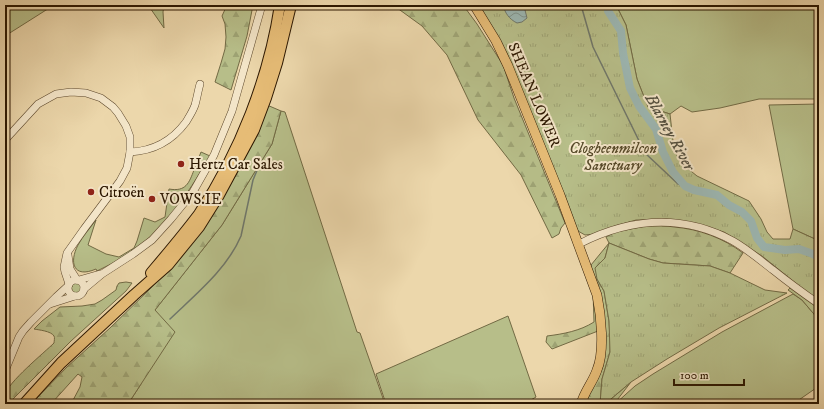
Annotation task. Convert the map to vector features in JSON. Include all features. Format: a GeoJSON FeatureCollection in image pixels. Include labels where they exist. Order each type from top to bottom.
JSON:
{"type":"FeatureCollection","features":[{"type":"Feature","properties":{"kind":"highway"},"geometry":{"type":"LineString","coordinates":[[134,295],[194,221],[216,186],[231,157],[246,126],[261,86],[268,62],[280,5]]}},
{"type":"Feature","properties":{"kind":"highway"},"geometry":{"type":"LineString","coordinates":[[24,404],[61,363],[168,265],[199,226],[223,189],[254,130],[277,63],[291,7]]}},
{"type":"Feature","properties":{"kind":"highway"},"geometry":{"type":"LineString","coordinates":[[16,404],[21,399],[33,394]]}},
{"type":"Feature","properties":{"kind":"main road","name":"SHEAN LOWER"},"geometry":{"type":"LineString","coordinates":[[474,5],[496,41],[508,66],[579,244],[597,295],[600,310],[601,354],[597,370],[581,404]]}},
{"type":"Feature","properties":{"kind":"street"},"geometry":{"type":"LineString","coordinates":[[50,304],[80,295],[84,289],[102,274],[152,240],[193,192],[214,155],[232,111],[262,5]]}},
{"type":"Feature","properties":{"kind":"street"},"geometry":{"type":"LineString","coordinates":[[130,152],[144,151],[173,136],[190,116],[200,84]]}},
{"type":"Feature","properties":{"kind":"street"},"geometry":{"type":"LineString","coordinates":[[5,140],[38,104],[56,94],[71,92],[86,93],[100,98],[113,107],[128,131],[130,137],[130,152],[124,174],[68,251],[64,267],[70,292],[75,296]]}},
{"type":"Feature","properties":{"kind":"street"},"geometry":{"type":"LineString","coordinates":[[579,244],[617,228],[627,225],[651,222],[688,225],[704,229],[734,242],[819,304]]}},
{"type":"Feature","properties":{"kind":"street"},"geometry":{"type":"LineString","coordinates":[[68,251],[70,269],[78,280],[83,283],[84,289]]}},
{"type":"Feature","properties":{"kind":"street"},"geometry":{"type":"LineString","coordinates":[[5,371],[23,331],[72,281],[102,274]]}},
{"type":"Feature","properties":{"kind":"green space"},"geometry":{"type":"Polygon","coordinates":[[[5,5],[54,5],[5,36],[5,5]]]}},
{"type":"Feature","properties":{"kind":"green space"},"geometry":{"type":"Polygon","coordinates":[[[148,5],[164,5],[164,28],[148,5]]]}},
{"type":"Feature","properties":{"kind":"green space"},"geometry":{"type":"Polygon","coordinates":[[[227,5],[253,5],[247,36],[231,90],[215,82],[225,49],[225,24],[222,16],[227,5]]]}},
{"type":"Feature","properties":{"kind":"green space"},"geometry":{"type":"Polygon","coordinates":[[[393,5],[463,5],[477,24],[503,65],[514,98],[565,223],[559,234],[552,238],[521,175],[478,120],[447,55],[422,26],[393,5]]]}},
{"type":"Feature","properties":{"kind":"green space","name":"Clogheenmilcon Sanctuary"},"geometry":{"type":"Polygon","coordinates":[[[479,5],[617,5],[626,25],[637,79],[648,107],[670,114],[674,150],[681,163],[697,176],[749,201],[761,219],[767,232],[773,239],[790,239],[793,229],[819,242],[819,300],[762,256],[724,232],[695,223],[666,219],[636,220],[595,234],[585,235],[578,231],[507,54],[479,5]]]}},
{"type":"Feature","properties":{"kind":"green space"},"geometry":{"type":"Polygon","coordinates":[[[617,5],[819,5],[819,99],[759,99],[720,108],[692,112],[681,106],[670,114],[648,107],[637,79],[626,25],[617,5]]]}},
{"type":"Feature","properties":{"kind":"green space"},"geometry":{"type":"Polygon","coordinates":[[[819,104],[819,242],[793,229],[769,105],[819,104]]]}},
{"type":"Feature","properties":{"kind":"green space"},"geometry":{"type":"Polygon","coordinates":[[[267,105],[281,111],[272,144],[222,225],[155,310],[175,332],[128,404],[71,404],[80,387],[82,377],[78,374],[51,404],[31,404],[67,367],[150,289],[179,255],[267,105]]]}},
{"type":"Feature","properties":{"kind":"green space"},"geometry":{"type":"Polygon","coordinates":[[[281,111],[285,112],[357,332],[360,333],[385,404],[128,404],[141,384],[155,310],[222,225],[272,144],[281,111]]]}},
{"type":"Feature","properties":{"kind":"green space"},"geometry":{"type":"Polygon","coordinates":[[[201,152],[210,156],[183,199],[163,224],[139,247],[125,257],[97,271],[96,269],[88,272],[82,272],[75,267],[75,251],[82,238],[96,220],[88,245],[106,254],[119,257],[134,248],[144,218],[155,222],[165,217],[169,189],[175,190],[186,186],[201,152]]]}},
{"type":"Feature","properties":{"kind":"green space"},"geometry":{"type":"Polygon","coordinates":[[[646,226],[667,226],[702,232],[727,243],[743,253],[730,273],[710,266],[663,263],[609,243],[606,237],[615,232],[646,226]]]}},
{"type":"Feature","properties":{"kind":"green space"},"geometry":{"type":"Polygon","coordinates":[[[609,243],[597,279],[604,291],[609,321],[610,352],[602,379],[600,404],[585,404],[604,356],[591,265],[609,243]]]}},
{"type":"Feature","properties":{"kind":"green space"},"geometry":{"type":"Polygon","coordinates":[[[609,243],[663,263],[710,266],[730,273],[765,290],[787,293],[719,328],[631,382],[605,404],[600,404],[602,379],[610,352],[609,321],[604,291],[597,279],[595,268],[605,258],[609,243]]]}},
{"type":"Feature","properties":{"kind":"green space"},"geometry":{"type":"Polygon","coordinates":[[[77,282],[81,284],[83,288],[81,292],[77,294],[73,292],[71,288],[73,284],[77,282]]]}},
{"type":"Feature","properties":{"kind":"green space"},"geometry":{"type":"Polygon","coordinates":[[[119,283],[132,283],[126,291],[71,341],[8,404],[5,404],[5,395],[12,383],[54,343],[54,337],[52,334],[34,329],[60,307],[95,304],[116,290],[119,283]]]}},
{"type":"Feature","properties":{"kind":"green space"},"geometry":{"type":"Polygon","coordinates":[[[790,288],[819,309],[819,320],[802,300],[788,290],[790,288]]]}},
{"type":"Feature","properties":{"kind":"green space"},"geometry":{"type":"Polygon","coordinates":[[[593,291],[598,331],[552,349],[546,342],[547,336],[577,330],[594,322],[593,291]]]}},
{"type":"Feature","properties":{"kind":"green space"},"geometry":{"type":"Polygon","coordinates":[[[793,294],[802,300],[819,320],[819,386],[793,404],[615,404],[635,386],[653,374],[722,332],[793,294]]]}},
{"type":"Feature","properties":{"kind":"green space"},"geometry":{"type":"Polygon","coordinates":[[[508,316],[536,397],[524,404],[386,404],[376,374],[508,316]]]}},
{"type":"Feature","properties":{"kind":"green space"},"geometry":{"type":"Polygon","coordinates":[[[631,382],[614,404],[605,404],[631,382]]]}},
{"type":"Feature","properties":{"kind":"water"},"geometry":{"type":"Polygon","coordinates":[[[503,5],[522,5],[527,18],[522,22],[517,23],[508,16],[503,5]]]}},
{"type":"Feature","properties":{"kind":"waterway"},"geometry":{"type":"LineString","coordinates":[[581,5],[593,47],[645,153],[678,184],[685,186]]}},
{"type":"Feature","properties":{"kind":"waterway","name":"Blarney River"},"geometry":{"type":"LineString","coordinates":[[608,5],[608,11],[621,31],[623,53],[630,88],[639,106],[656,129],[663,152],[673,172],[685,186],[694,190],[717,195],[729,205],[742,212],[751,221],[757,238],[764,247],[785,250],[799,249],[819,258]]}},
{"type":"Feature","properties":{"kind":"waterway"},"geometry":{"type":"LineString","coordinates":[[170,319],[210,280],[228,259],[235,248],[241,236],[253,180],[258,168]]}},
{"type":"Feature","properties":{"kind":"place","name":"Hertz Car Sales"},"geometry":{"type":"Point","coordinates":[181,164]}},
{"type":"Feature","properties":{"kind":"place","name":"Citroën"},"geometry":{"type":"Point","coordinates":[91,192]}},
{"type":"Feature","properties":{"kind":"place","name":"VOWS.IE"},"geometry":{"type":"Point","coordinates":[152,199]}}]}
